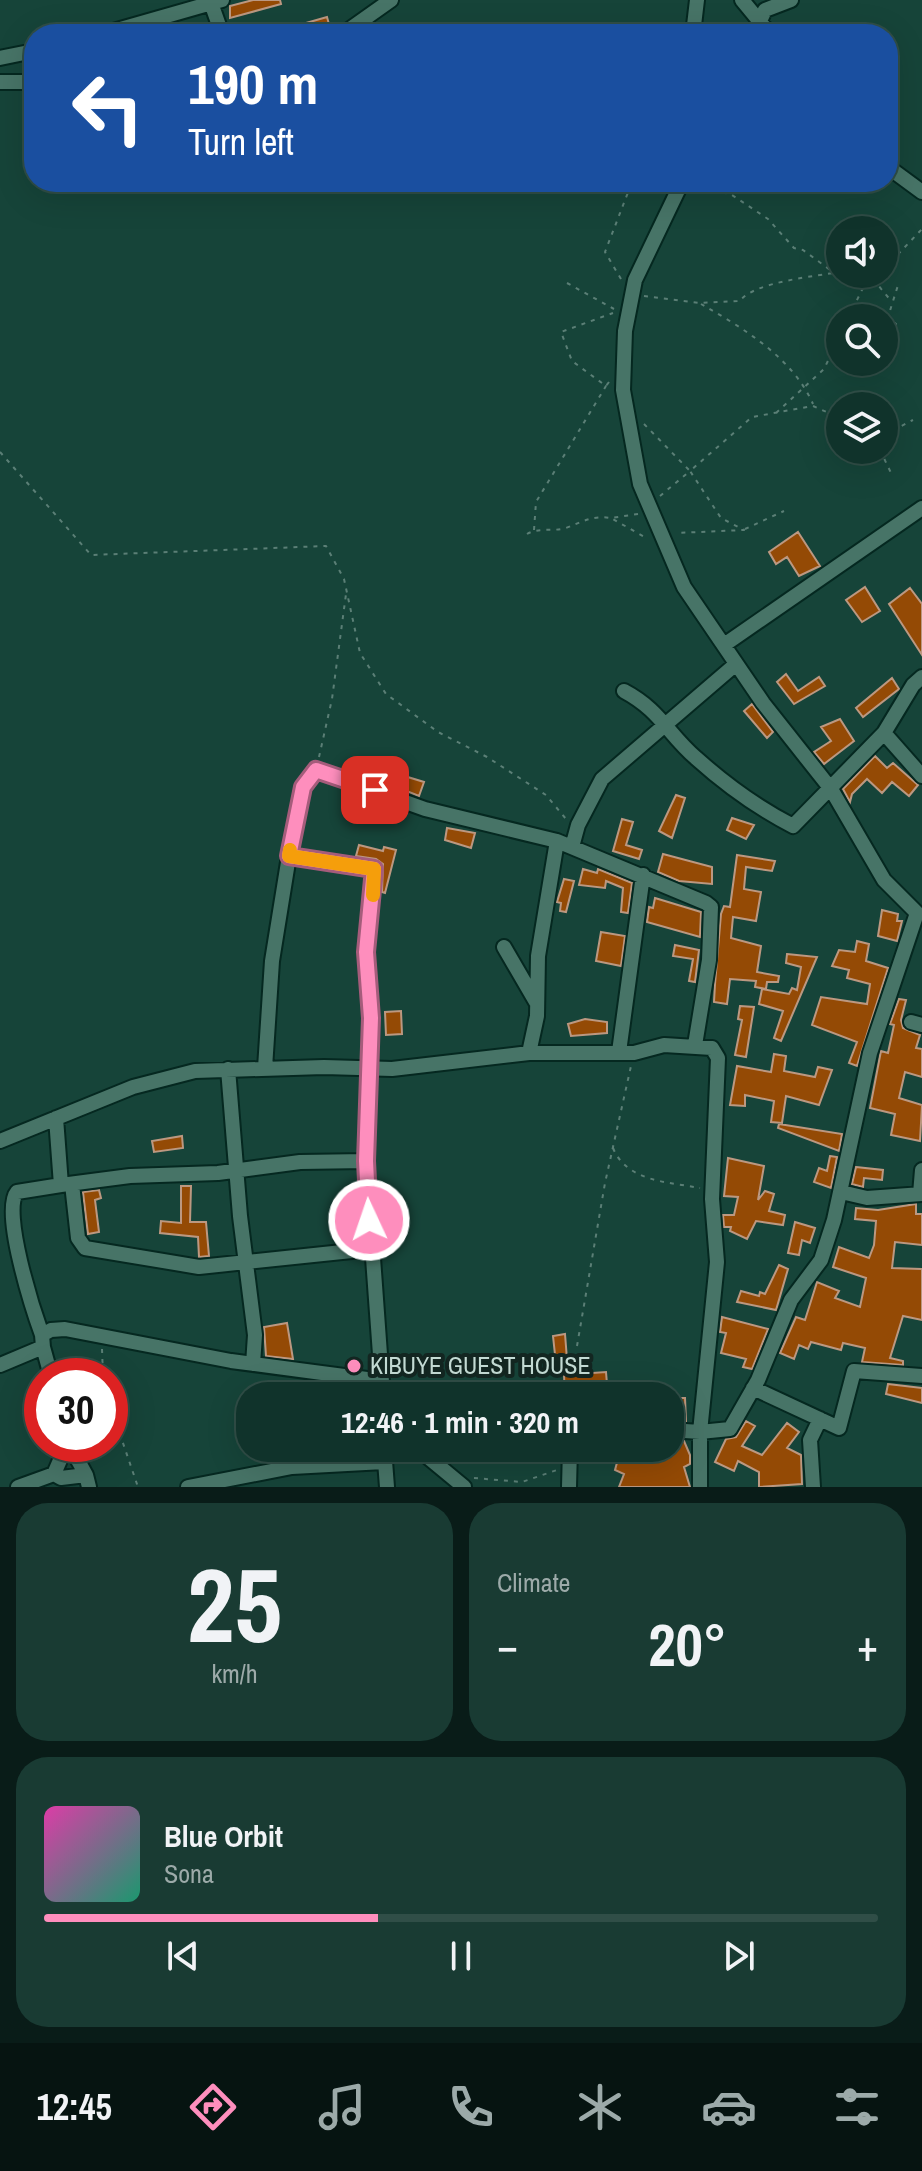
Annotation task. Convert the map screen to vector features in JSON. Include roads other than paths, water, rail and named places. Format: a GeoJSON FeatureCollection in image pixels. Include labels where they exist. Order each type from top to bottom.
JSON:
{"type":"FeatureCollection","features":[{"type":"Feature","properties":{"kind":"street"},"geometry":{"type":"LineString","coordinates":[[357,24],[391,0]]}},
{"type":"Feature","properties":{"kind":"street"},"geometry":{"type":"LineString","coordinates":[[694,24],[697,0]]}},
{"type":"Feature","properties":{"kind":"street"},"geometry":{"type":"LineString","coordinates":[[742,0],[754,24]]}},
{"type":"Feature","properties":{"kind":"street"},"geometry":{"type":"LineString","coordinates":[[758,24],[765,10],[791,0]]}},
{"type":"Feature","properties":{"kind":"street"},"geometry":{"type":"LineString","coordinates":[[137,24],[214,1],[220,24]]}},
{"type":"Feature","properties":{"kind":"street"},"geometry":{"type":"LineString","coordinates":[[0,58],[24,53]]}},
{"type":"Feature","properties":{"kind":"street"},"geometry":{"type":"LineString","coordinates":[[0,82],[24,82]]}},
{"type":"Feature","properties":{"kind":"street"},"geometry":{"type":"LineString","coordinates":[[898,174],[922,192]]}},
{"type":"Feature","properties":{"kind":"street"},"geometry":{"type":"LineString","coordinates":[[677,192],[646,255],[631,297],[622,359],[637,470],[650,509],[679,579],[736,664],[831,789],[884,880],[919,907],[870,1053],[841,1192],[816,1269],[791,1300],[753,1388],[730,1429],[684,1431]]}},
{"type":"Feature","properties":{"kind":"street"},"geometry":{"type":"LineString","coordinates":[[724,645],[922,508]]}},
{"type":"Feature","properties":{"kind":"street"},"geometry":{"type":"LineString","coordinates":[[572,847],[578,825],[602,779],[736,664]]}},
{"type":"Feature","properties":{"kind":"street"},"geometry":{"type":"LineString","coordinates":[[624,691],[666,722],[694,757],[743,796],[793,826],[884,733],[913,685],[922,677]]}},
{"type":"Feature","properties":{"kind":"street"},"geometry":{"type":"LineString","coordinates":[[884,733],[922,776]]}},
{"type":"Feature","properties":{"kind":"street"},"geometry":{"type":"LineString","coordinates":[[265,1068],[272,961],[289,856],[303,787],[316,770],[425,809],[557,841],[643,875],[711,907],[709,960],[695,1045]]}},
{"type":"Feature","properties":{"kind":"street"},"geometry":{"type":"LineString","coordinates":[[529,1053],[538,1006],[538,956],[557,841]]}},
{"type":"Feature","properties":{"kind":"street"},"geometry":{"type":"LineString","coordinates":[[289,856],[374,869],[366,952],[371,1018],[366,1161],[382,1382]]}},
{"type":"Feature","properties":{"kind":"street"},"geometry":{"type":"LineString","coordinates":[[626,1052],[643,875]]}},
{"type":"Feature","properties":{"kind":"street"},"geometry":{"type":"LineString","coordinates":[[504,947],[538,1006]]}},
{"type":"Feature","properties":{"kind":"street"},"geometry":{"type":"LineString","coordinates":[[0,1141],[165,1076],[228,1069],[426,1067],[529,1053],[626,1052],[664,1045],[712,1048],[718,1058],[713,1190],[717,1262],[700,1432],[700,1487]]}},
{"type":"Feature","properties":{"kind":"street"},"geometry":{"type":"LineString","coordinates":[[228,1069],[255,1335],[253,1364]]}},
{"type":"Feature","properties":{"kind":"street"},"geometry":{"type":"LineString","coordinates":[[56,1118],[78,1238],[85,1248],[199,1267],[371,1249]]}},
{"type":"Feature","properties":{"kind":"street"},"geometry":{"type":"LineString","coordinates":[[46,1358],[17,1242],[12,1199],[19,1191],[300,1162],[366,1161]]}},
{"type":"Feature","properties":{"kind":"street"},"geometry":{"type":"LineString","coordinates":[[841,1192],[867,1198],[921,1194],[922,1170]]}},
{"type":"Feature","properties":{"kind":"street"},"geometry":{"type":"LineString","coordinates":[[0,1365],[42,1341],[56,1329],[350,1382]]}},
{"type":"Feature","properties":{"kind":"street"},"geometry":{"type":"LineString","coordinates":[[753,1388],[839,1428],[854,1371],[922,1376]]}},
{"type":"Feature","properties":{"kind":"street"},"geometry":{"type":"LineString","coordinates":[[813,1487],[810,1440],[820,1419]]}},
{"type":"Feature","properties":{"kind":"street"},"geometry":{"type":"LineString","coordinates":[[18,1487],[54,1474],[60,1462]]}},
{"type":"Feature","properties":{"kind":"street"},"geometry":{"type":"LineString","coordinates":[[77,1462],[87,1481]]}},
{"type":"Feature","properties":{"kind":"street"},"geometry":{"type":"LineString","coordinates":[[188,1487],[330,1462]]}},
{"type":"Feature","properties":{"kind":"street"},"geometry":{"type":"LineString","coordinates":[[385,1462],[387,1487]]}},
{"type":"Feature","properties":{"kind":"street"},"geometry":{"type":"LineString","coordinates":[[434,1462],[464,1487]]}},
{"type":"Feature","properties":{"kind":"street"},"geometry":{"type":"LineString","coordinates":[[569,1487],[570,1462]]}},
{"type":"Feature","properties":{"kind":"street"},"geometry":{"type":"LineString","coordinates":[[54,1474],[61,1478],[87,1481]]}},
{"type":"Feature","properties":{"kind":"place","name":"KIBUYE GUEST HOUSE"},"geometry":{"type":"Point","coordinates":[354,1366]}}]}
